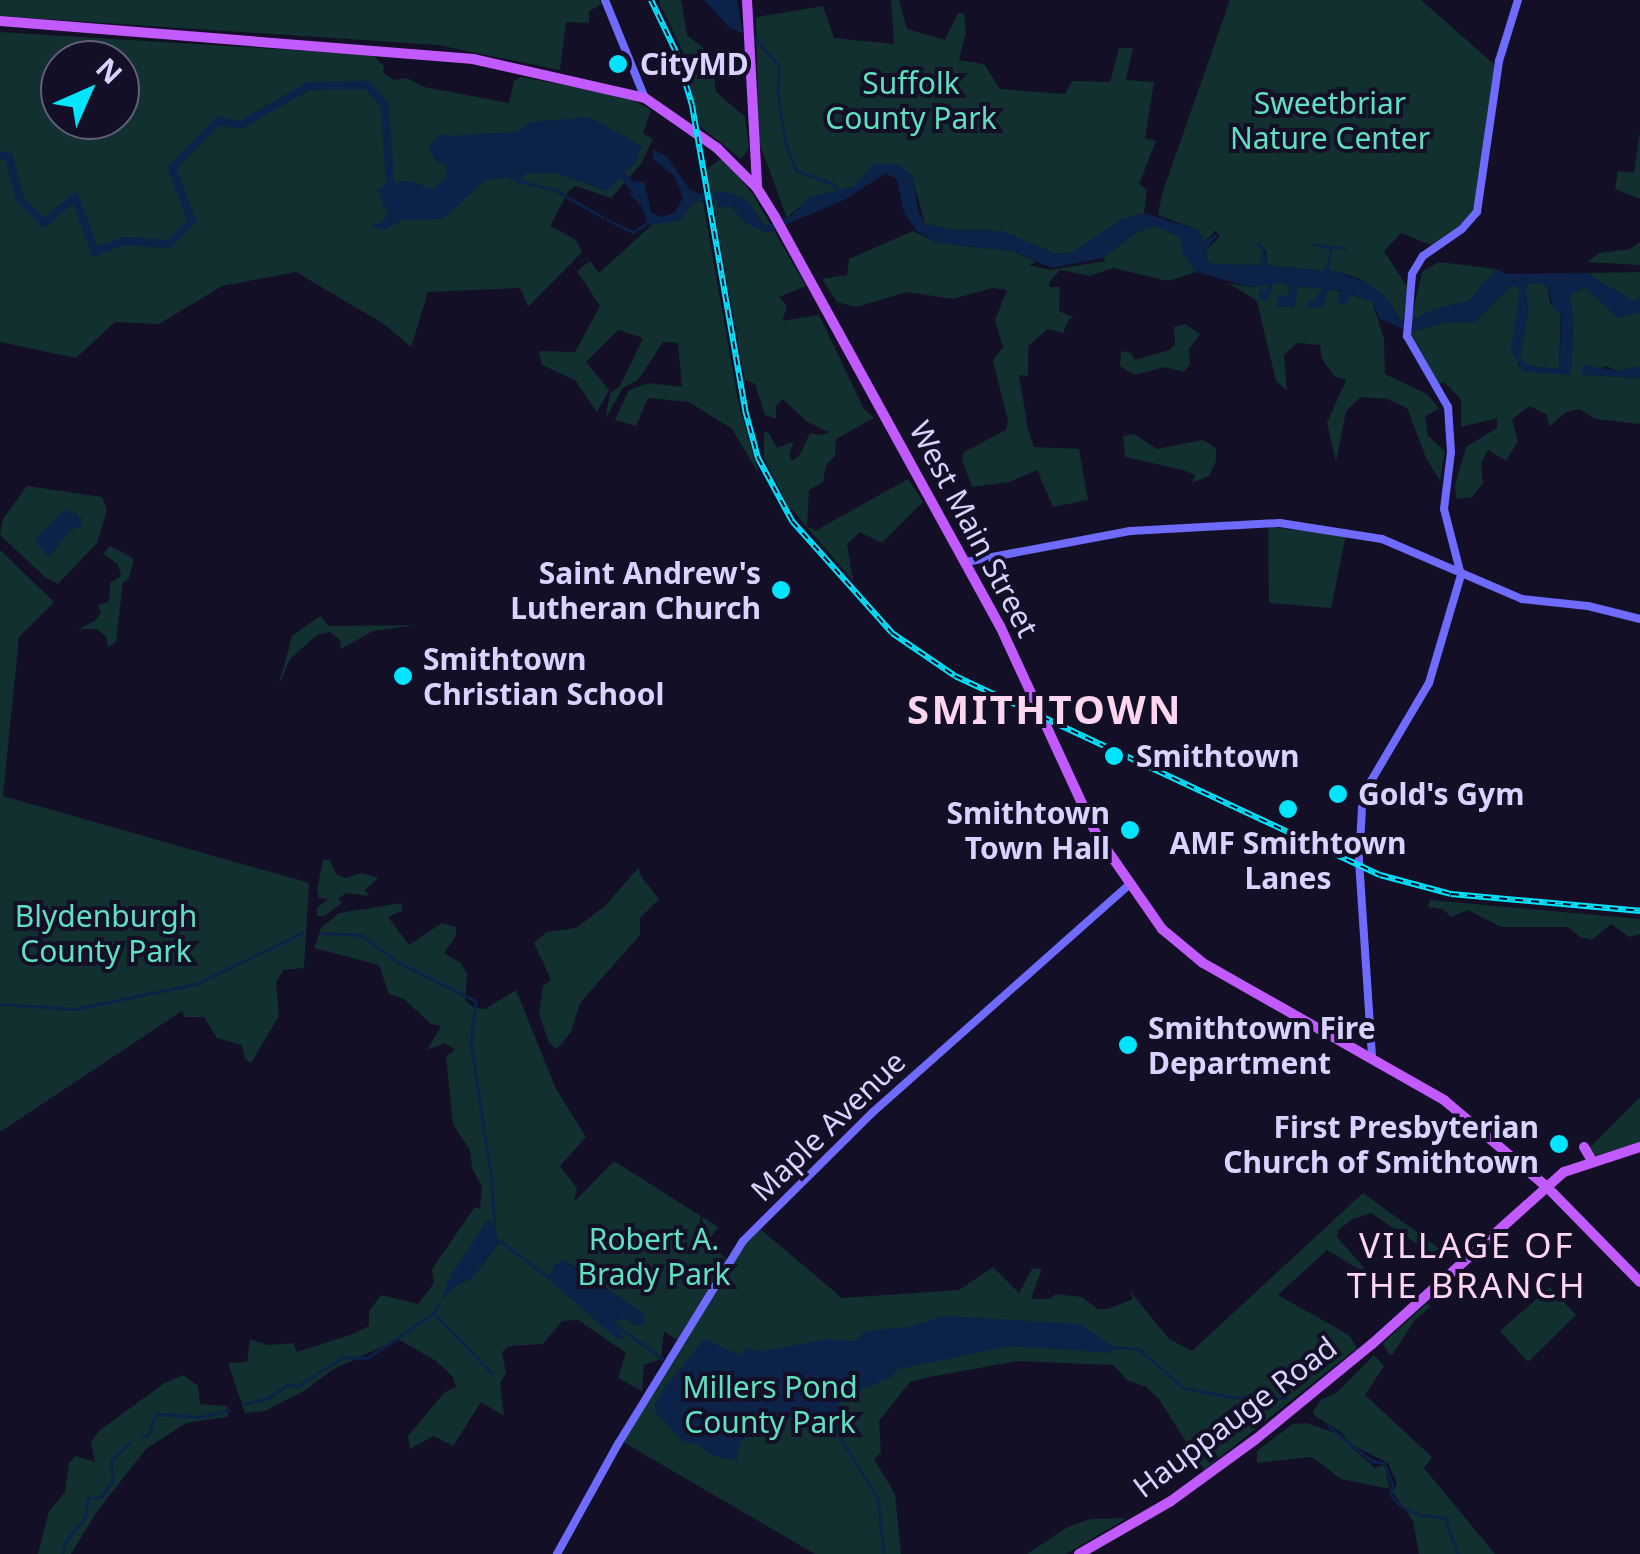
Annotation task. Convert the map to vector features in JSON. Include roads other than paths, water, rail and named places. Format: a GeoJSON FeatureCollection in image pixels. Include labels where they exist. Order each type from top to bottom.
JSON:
{"type":"FeatureCollection","features":[{"type":"Feature","properties":{"kind":"main road"},"geometry":{"type":"LineString","coordinates":[[605,0],[645,98]]}},
{"type":"Feature","properties":{"kind":"main road"},"geometry":{"type":"LineString","coordinates":[[747,0],[753,173],[775,217]]}},
{"type":"Feature","properties":{"kind":"main road"},"geometry":{"type":"LineString","coordinates":[[1372,1056],[1359,860],[1362,808],[1371,781],[1428,684],[1461,576],[1444,509],[1451,452],[1448,407],[1407,336],[1406,320],[1416,264],[1468,224],[1477,212],[1499,61],[1518,0]]}},
{"type":"Feature","properties":{"kind":"main road"},"geometry":{"type":"LineString","coordinates":[[0,21],[436,52],[645,98],[753,173]]}},
{"type":"Feature","properties":{"kind":"main road"},"geometry":{"type":"LineString","coordinates":[[749,62],[753,173]]}},
{"type":"Feature","properties":{"kind":"main road"},"geometry":{"type":"LineString","coordinates":[[728,158],[744,159],[753,149]]}},
{"type":"Feature","properties":{"kind":"main road","name":"West Main Street"},"geometry":{"type":"LineString","coordinates":[[753,173],[757,188],[966,562],[1083,809],[1129,885],[1178,945],[1278,1007],[1372,1056],[1444,1100],[1547,1187],[1640,1282]]}},
{"type":"Feature","properties":{"kind":"main road"},"geometry":{"type":"LineString","coordinates":[[966,562],[1130,531],[1280,524],[1382,539],[1522,599],[1588,606],[1640,619]]}},
{"type":"Feature","properties":{"kind":"main road","name":"Maple Avenue"},"geometry":{"type":"LineString","coordinates":[[557,1554],[618,1444],[743,1241],[873,1112],[1129,885]]}},
{"type":"Feature","properties":{"kind":"main road"},"geometry":{"type":"LineString","coordinates":[[1584,1147],[1592,1161],[1640,1146]]}},
{"type":"Feature","properties":{"kind":"main road","name":"Hauppauge Road"},"geometry":{"type":"LineString","coordinates":[[1079,1554],[1171,1501],[1246,1447],[1372,1344],[1547,1187],[1574,1166],[1592,1161]]}},
{"type":"Feature","properties":{"kind":"water"},"geometry":{"type":"Polygon","coordinates":[[[704,0],[737,0],[743,33],[731,29],[704,0]]]}},
{"type":"Feature","properties":{"kind":"water"},"geometry":{"type":"Polygon","coordinates":[[[589,117],[642,146],[635,163],[607,191],[556,173],[525,174],[520,184],[507,177],[486,180],[443,219],[402,220],[383,231],[370,225],[381,223],[388,214],[377,190],[393,182],[408,181],[433,189],[445,179],[447,167],[436,161],[428,147],[440,133],[449,136],[515,132],[531,122],[589,117]]]}},
{"type":"Feature","properties":{"kind":"water"},"geometry":{"type":"Polygon","coordinates":[[[653,149],[667,157],[690,190],[700,194],[727,192],[748,201],[765,226],[791,216],[810,197],[853,187],[875,163],[898,164],[913,176],[918,212],[925,224],[953,230],[1002,231],[1056,254],[1073,252],[1119,221],[1144,213],[1198,230],[1204,242],[1220,231],[1206,250],[1208,261],[1213,264],[1260,265],[1263,253],[1253,241],[1264,247],[1267,265],[1323,271],[1332,250],[1329,269],[1370,284],[1386,297],[1403,324],[1435,309],[1469,301],[1496,269],[1508,274],[1586,273],[1634,301],[1640,296],[1640,312],[1618,318],[1584,287],[1570,296],[1574,329],[1570,375],[1524,372],[1511,351],[1520,288],[1512,285],[1475,322],[1445,322],[1411,332],[1380,319],[1372,301],[1352,295],[1345,305],[1337,302],[1341,291],[1328,290],[1322,308],[1309,308],[1307,301],[1314,301],[1322,288],[1298,287],[1294,308],[1276,306],[1279,295],[1288,296],[1290,285],[1273,283],[1268,301],[1258,299],[1260,289],[1267,290],[1269,284],[1250,287],[1196,272],[1183,253],[1180,237],[1155,226],[1139,231],[1102,258],[1052,268],[1013,251],[938,243],[917,231],[904,213],[897,180],[886,173],[844,200],[766,233],[743,222],[731,206],[717,208],[718,200],[695,201],[679,221],[648,225],[642,207],[630,194],[636,181],[644,182],[651,212],[661,217],[674,213],[683,198],[674,176],[653,159],[653,149]],[[1526,284],[1528,312],[1520,357],[1528,366],[1559,369],[1562,313],[1554,310],[1547,285],[1526,284]]]}},
{"type":"Feature","properties":{"kind":"water"},"geometry":{"type":"Polygon","coordinates":[[[1584,365],[1618,371],[1640,366],[1640,378],[1585,375],[1580,372],[1584,365]]]}},
{"type":"Feature","properties":{"kind":"water"},"geometry":{"type":"Polygon","coordinates":[[[66,509],[83,519],[81,526],[70,530],[49,557],[36,542],[38,536],[66,509]]]}},
{"type":"Feature","properties":{"kind":"water"},"geometry":{"type":"Polygon","coordinates":[[[488,1219],[500,1241],[471,1279],[454,1287],[440,1303],[450,1277],[488,1219]]]}},
{"type":"Feature","properties":{"kind":"water"},"geometry":{"type":"Polygon","coordinates":[[[563,1260],[643,1312],[644,1325],[635,1326],[625,1318],[613,1322],[624,1338],[617,1339],[548,1279],[555,1264],[563,1260]]]}},
{"type":"Feature","properties":{"kind":"water"},"geometry":{"type":"Polygon","coordinates":[[[944,1316],[1081,1324],[1113,1347],[1113,1353],[1010,1346],[898,1369],[890,1378],[843,1397],[839,1406],[839,1436],[809,1413],[759,1426],[739,1443],[737,1461],[683,1442],[657,1414],[655,1404],[664,1388],[704,1339],[740,1355],[748,1347],[760,1352],[828,1339],[855,1341],[866,1331],[909,1327],[944,1316]]]}},
{"type":"Feature","properties":{"kind":"waterway"},"geometry":{"type":"LineString","coordinates":[[754,37],[779,66],[778,94],[786,144],[796,170],[833,184],[840,192]]}},
{"type":"Feature","properties":{"kind":"waterway"},"geometry":{"type":"LineString","coordinates":[[0,155],[9,157],[20,199],[44,223],[75,197],[95,252],[123,241],[169,244],[192,221],[172,168],[218,121],[240,125],[309,86],[367,85],[385,105],[390,184],[396,187]]}},
{"type":"Feature","properties":{"kind":"waterway"},"geometry":{"type":"LineString","coordinates":[[617,170],[638,192]]}},
{"type":"Feature","properties":{"kind":"waterway"},"geometry":{"type":"LineString","coordinates":[[519,181],[555,190],[603,217]]}},
{"type":"Feature","properties":{"kind":"waterway"},"geometry":{"type":"LineString","coordinates":[[608,220],[633,232],[646,224]]}},
{"type":"Feature","properties":{"kind":"waterway"},"geometry":{"type":"LineString","coordinates":[[1314,244],[1331,248],[1330,254]]}},
{"type":"Feature","properties":{"kind":"waterway"},"geometry":{"type":"LineString","coordinates":[[1332,247],[1345,248]]}},
{"type":"Feature","properties":{"kind":"waterway"},"geometry":{"type":"LineString","coordinates":[[0,1004],[75,1009],[196,984],[302,933]]}},
{"type":"Feature","properties":{"kind":"waterway"},"geometry":{"type":"LineString","coordinates":[[321,933],[361,935],[398,962],[476,1001],[471,1042],[492,1181],[495,1234]]}},
{"type":"Feature","properties":{"kind":"waterway"},"geometry":{"type":"LineString","coordinates":[[499,1240],[548,1277]]}},
{"type":"Feature","properties":{"kind":"waterway"},"geometry":{"type":"LineString","coordinates":[[439,1304],[434,1313],[492,1373]]}},
{"type":"Feature","properties":{"kind":"waterway"},"geometry":{"type":"LineString","coordinates":[[244,1404],[268,1398],[287,1385],[298,1386],[343,1357],[367,1358],[434,1313]]}},
{"type":"Feature","properties":{"kind":"waterway"},"geometry":{"type":"LineString","coordinates":[[612,1322],[663,1359]]}},
{"type":"Feature","properties":{"kind":"waterway"},"geometry":{"type":"LineString","coordinates":[[1114,1347],[1139,1349],[1184,1388],[1231,1397],[1287,1398]]}},
{"type":"Feature","properties":{"kind":"waterway"},"geometry":{"type":"LineString","coordinates":[[141,1437],[148,1435],[156,1414],[200,1417],[229,1410]]}},
{"type":"Feature","properties":{"kind":"waterway"},"geometry":{"type":"LineString","coordinates":[[1329,1427],[1372,1461],[1384,1463],[1393,1485],[1391,1495],[1402,1507],[1420,1515],[1445,1518],[1458,1554]]}},
{"type":"Feature","properties":{"kind":"waterway"},"geometry":{"type":"LineString","coordinates":[[840,1437],[878,1498],[884,1554]]}},
{"type":"Feature","properties":{"kind":"waterway"},"geometry":{"type":"LineString","coordinates":[[62,1554],[65,1542],[85,1517],[88,1498],[101,1497],[113,1480],[111,1461],[130,1442]]}},
{"type":"Feature","properties":{"kind":"railway"},"geometry":{"type":"LineString","coordinates":[[651,0],[677,54],[692,105],[745,410],[758,458],[792,521],[892,633],[955,676],[1380,875],[1451,894],[1640,911]]}},
{"type":"Feature","properties":{"kind":"place","name":"CityMD"},"geometry":{"type":"Point","coordinates":[618,64]}},
{"type":"Feature","properties":{"kind":"place","name":"Saint Andrew's Lutheran Church"},"geometry":{"type":"Point","coordinates":[781,590]}},
{"type":"Feature","properties":{"kind":"place","name":"Smithtown Christian School"},"geometry":{"type":"Point","coordinates":[403,676]}},
{"type":"Feature","properties":{"kind":"place","name":"Smithtown"},"geometry":{"type":"Point","coordinates":[1114,756]}},
{"type":"Feature","properties":{"kind":"place","name":"Gold's Gym"},"geometry":{"type":"Point","coordinates":[1338,794]}},
{"type":"Feature","properties":{"kind":"place","name":"AMF Smithtown Lanes"},"geometry":{"type":"Point","coordinates":[1288,809]}},
{"type":"Feature","properties":{"kind":"place","name":"Smithtown Town Hall"},"geometry":{"type":"Point","coordinates":[1130,830]}},
{"type":"Feature","properties":{"kind":"place","name":"Smithtown Fire Department"},"geometry":{"type":"Point","coordinates":[1128,1045]}},
{"type":"Feature","properties":{"kind":"place","name":"First Presbyterian Church of Smithtown"},"geometry":{"type":"Point","coordinates":[1559,1144]}},
{"type":"Feature","properties":{"kind":"district","name":"SMITHTOWN"},"geometry":{"type":"Point","coordinates":[1045,709]}},
{"type":"Feature","properties":{"kind":"district","name":"VILLAGE OF THE BRANCH"},"geometry":{"type":"Point","coordinates":[1467,1265]}},
{"type":"Feature","properties":{"kind":"park label","name":"Suffolk County Park"},"geometry":{"type":"Point","coordinates":[911,100]}},
{"type":"Feature","properties":{"kind":"park label","name":"Sweetbriar Nature Center"},"geometry":{"type":"Point","coordinates":[1330,120]}},
{"type":"Feature","properties":{"kind":"park label","name":"Blydenburgh County Park"},"geometry":{"type":"Point","coordinates":[106,933]}},
{"type":"Feature","properties":{"kind":"park label","name":"Robert A. Brady Park"},"geometry":{"type":"Point","coordinates":[654,1256]}},
{"type":"Feature","properties":{"kind":"park label","name":"Millers Pond County Park"},"geometry":{"type":"Point","coordinates":[770,1404]}}]}
